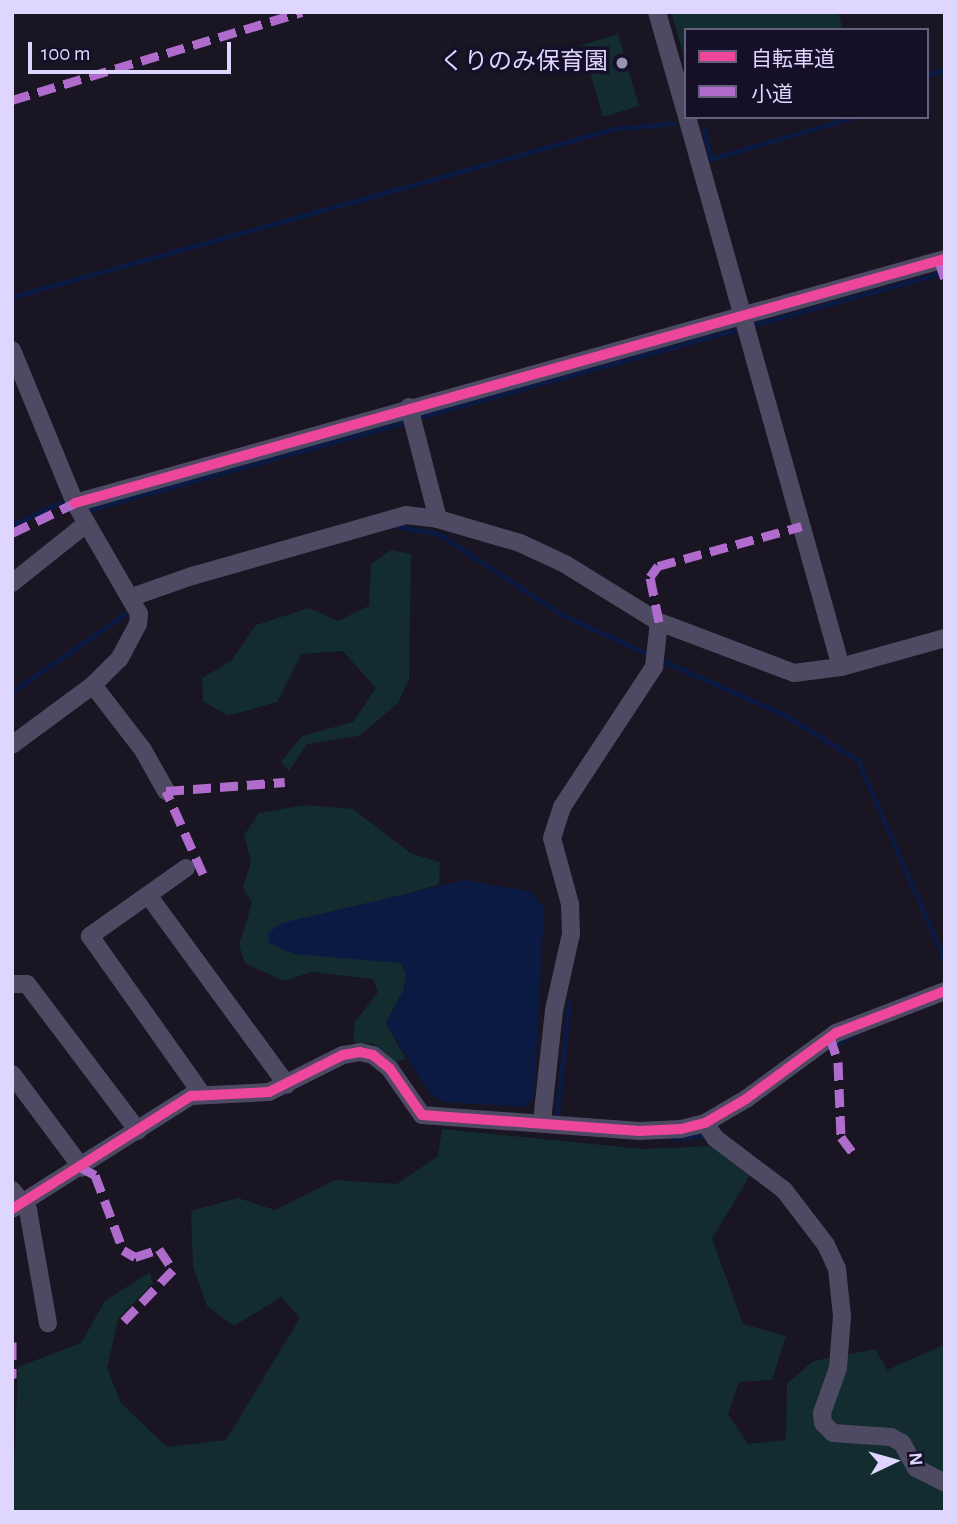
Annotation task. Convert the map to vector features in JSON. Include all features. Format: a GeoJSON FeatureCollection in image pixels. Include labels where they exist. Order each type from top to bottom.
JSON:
{"type":"FeatureCollection","features":[{"type":"Feature","properties":{"kind":"street"},"geometry":{"type":"LineString","coordinates":[[657,12],[684,108]]}},
{"type":"Feature","properties":{"kind":"street"},"geometry":{"type":"LineString","coordinates":[[687,119],[841,667]]}},
{"type":"Feature","properties":{"kind":"street"},"geometry":{"type":"LineString","coordinates":[[75,503],[412,415],[746,322],[945,259]]}},
{"type":"Feature","properties":{"kind":"street"},"geometry":{"type":"LineString","coordinates":[[12,351],[75,503],[132,597],[138,624],[118,659],[93,685],[12,745]]}},
{"type":"Feature","properties":{"kind":"street"},"geometry":{"type":"LineString","coordinates":[[412,415],[438,519]]}},
{"type":"Feature","properties":{"kind":"street"},"geometry":{"type":"LineString","coordinates":[[132,597],[378,520],[406,515],[438,519],[520,543],[565,564],[659,622],[794,673],[841,667],[945,638]]}},
{"type":"Feature","properties":{"kind":"street"},"geometry":{"type":"LineString","coordinates":[[12,583],[86,524]]}},
{"type":"Feature","properties":{"kind":"street"},"geometry":{"type":"LineString","coordinates":[[542,1121],[554,1010],[571,934],[570,904],[552,838],[562,807],[655,658],[659,622]]}},
{"type":"Feature","properties":{"kind":"street"},"geometry":{"type":"LineString","coordinates":[[93,685],[143,750],[166,792]]}},
{"type":"Feature","properties":{"kind":"street"},"geometry":{"type":"LineString","coordinates":[[186,868],[90,936],[201,1093]]}},
{"type":"Feature","properties":{"kind":"street"},"geometry":{"type":"LineString","coordinates":[[148,895],[287,1085]]}},
{"type":"Feature","properties":{"kind":"street"},"geometry":{"type":"LineString","coordinates":[[12,984],[27,984],[138,1131]]}},
{"type":"Feature","properties":{"kind":"street"},"geometry":{"type":"LineString","coordinates":[[48,1323],[28,1210],[15,1200],[82,1168],[201,1093],[269,1092],[343,1055],[360,1052],[373,1055],[390,1069],[422,1115],[542,1121],[639,1131],[681,1129],[705,1123],[835,1033],[945,991]]}},
{"type":"Feature","properties":{"kind":"street"},"geometry":{"type":"LineString","coordinates":[[12,1073],[82,1168]]}},
{"type":"Feature","properties":{"kind":"street"},"geometry":{"type":"LineString","coordinates":[[705,1123],[715,1138],[784,1190],[826,1245],[837,1269],[842,1316],[838,1368],[822,1413],[823,1423],[833,1433],[891,1437],[902,1443],[916,1468],[945,1482]]}},
{"type":"Feature","properties":{"kind":"green space"},"geometry":{"type":"Polygon","coordinates":[[[671,12],[838,12],[842,28],[684,28],[684,56],[671,12]]]}},
{"type":"Feature","properties":{"kind":"green space"},"geometry":{"type":"Polygon","coordinates":[[[618,34],[639,106],[603,117],[582,45],[618,34]]]}},
{"type":"Feature","properties":{"kind":"green space"},"geometry":{"type":"Polygon","coordinates":[[[391,550],[411,554],[409,679],[398,703],[359,736],[307,744],[289,771],[281,762],[302,736],[353,722],[376,688],[343,651],[301,654],[277,702],[228,716],[203,701],[202,678],[231,661],[256,625],[309,608],[338,621],[369,606],[371,564],[391,550]]]}},
{"type":"Feature","properties":{"kind":"green space"},"geometry":{"type":"Polygon","coordinates":[[[306,805],[353,809],[412,854],[440,862],[439,884],[392,899],[384,958],[401,963],[406,973],[404,989],[386,1023],[406,1059],[394,1063],[374,1044],[353,1042],[355,1022],[378,992],[373,979],[312,972],[283,981],[245,963],[239,945],[252,903],[243,887],[251,862],[244,835],[259,813],[306,805]]]}},
{"type":"Feature","properties":{"kind":"green space"},"geometry":{"type":"Polygon","coordinates":[[[442,1129],[643,1149],[712,1146],[750,1175],[712,1239],[743,1324],[786,1336],[772,1380],[739,1382],[728,1414],[748,1444],[786,1440],[787,1384],[813,1361],[875,1349],[887,1370],[944,1345],[945,1339],[945,1512],[12,1512],[18,1367],[81,1343],[105,1301],[150,1272],[153,1283],[118,1319],[107,1368],[121,1403],[167,1447],[226,1440],[300,1318],[281,1297],[234,1326],[207,1306],[193,1266],[191,1211],[238,1198],[275,1210],[335,1180],[397,1184],[438,1156],[442,1129]]]}},
{"type":"Feature","properties":{"kind":"water"},"geometry":{"type":"Polygon","coordinates":[[[465,880],[532,892],[544,909],[534,1098],[526,1107],[444,1102],[430,1094],[386,1023],[404,989],[406,973],[401,963],[294,954],[269,943],[268,933],[282,923],[465,880]]]}},
{"type":"Feature","properties":{"kind":"waterway"},"geometry":{"type":"LineString","coordinates":[[929,74],[945,70]]}},
{"type":"Feature","properties":{"kind":"waterway"},"geometry":{"type":"LineString","coordinates":[[704,128],[711,159],[847,119]]}},
{"type":"Feature","properties":{"kind":"waterway"},"geometry":{"type":"LineString","coordinates":[[12,297],[613,129],[674,123]]}},
{"type":"Feature","properties":{"kind":"waterway"},"geometry":{"type":"LineString","coordinates":[[750,326],[945,272]]}},
{"type":"Feature","properties":{"kind":"waterway"},"geometry":{"type":"LineString","coordinates":[[416,418],[742,328]]}},
{"type":"Feature","properties":{"kind":"waterway"},"geometry":{"type":"LineString","coordinates":[[88,510],[408,421]]}},
{"type":"Feature","properties":{"kind":"waterway"},"geometry":{"type":"LineString","coordinates":[[12,525],[59,503]]}},
{"type":"Feature","properties":{"kind":"waterway"},"geometry":{"type":"LineString","coordinates":[[395,526],[439,534],[563,615],[650,655]]}},
{"type":"Feature","properties":{"kind":"waterway"},"geometry":{"type":"LineString","coordinates":[[12,692],[125,614]]}},
{"type":"Feature","properties":{"kind":"waterway"},"geometry":{"type":"LineString","coordinates":[[661,660],[783,714],[858,760],[945,960]]}},
{"type":"Feature","properties":{"kind":"waterway"},"geometry":{"type":"LineString","coordinates":[[557,1115],[569,1003]]}},
{"type":"Feature","properties":{"kind":"waterway"},"geometry":{"type":"LineString","coordinates":[[836,1044],[851,1036]]}},
{"type":"Feature","properties":{"kind":"waterway"},"geometry":{"type":"LineString","coordinates":[[675,1139],[704,1135]]}},
{"type":"Feature","properties":{"kind":"marked path"},"geometry":{"type":"LineString","coordinates":[[12,100],[302,12]]}},
{"type":"Feature","properties":{"kind":"marked path"},"geometry":{"type":"LineString","coordinates":[[939,261],[945,279]]}},
{"type":"Feature","properties":{"kind":"marked path"},"geometry":{"type":"LineString","coordinates":[[12,533],[75,503]]}},
{"type":"Feature","properties":{"kind":"marked path"},"geometry":{"type":"LineString","coordinates":[[659,622],[650,577],[658,566],[802,526]]}},
{"type":"Feature","properties":{"kind":"marked path"},"geometry":{"type":"LineString","coordinates":[[203,874],[166,791],[285,782]]}},
{"type":"Feature","properties":{"kind":"marked path"},"geometry":{"type":"LineString","coordinates":[[830,1037],[838,1062],[841,1137],[853,1153]]}},
{"type":"Feature","properties":{"kind":"marked path"},"geometry":{"type":"LineString","coordinates":[[82,1168],[95,1175],[123,1250],[135,1257],[159,1249],[173,1270],[124,1321]]}},
{"type":"Feature","properties":{"kind":"marked path"},"geometry":{"type":"LineString","coordinates":[[12,1342],[12,1378]]}},
{"type":"Feature","properties":{"kind":"cycle path"},"geometry":{"type":"LineString","coordinates":[[75,503],[945,259]]}},
{"type":"Feature","properties":{"kind":"cycle path"},"geometry":{"type":"LineString","coordinates":[[12,1209],[191,1096],[269,1092],[343,1055],[360,1052],[373,1055],[390,1069],[422,1115],[639,1131],[681,1129],[705,1123],[746,1099],[836,1033],[945,991]]}},
{"type":"Feature","properties":{"kind":"place","name":"くりのみ保育園"},"geometry":{"type":"Point","coordinates":[622,63]}}]}
